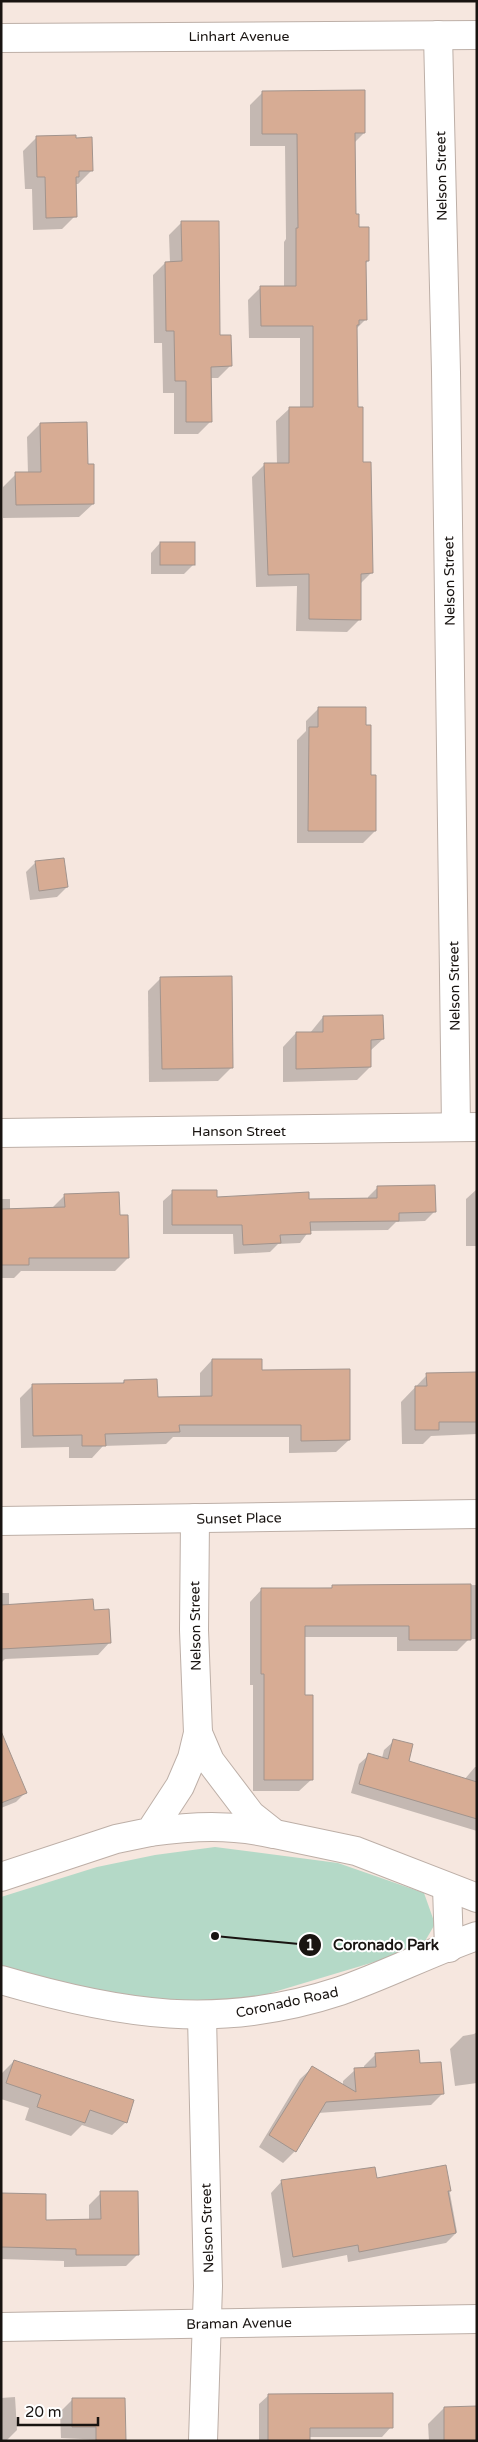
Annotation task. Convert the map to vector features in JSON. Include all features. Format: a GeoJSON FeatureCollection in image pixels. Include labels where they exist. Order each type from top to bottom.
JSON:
{"type":"FeatureCollection","features":[{"type":"Feature","properties":{"kind":"street","name":"Nelson Street"},"geometry":{"type":"LineString","coordinates":[[438,35],[466,1127]]}},
{"type":"Feature","properties":{"kind":"street","name":"Linhart Avenue"},"geometry":{"type":"LineString","coordinates":[[1,38],[477,35]]}},
{"type":"Feature","properties":{"kind":"street","name":"Hanson Street"},"geometry":{"type":"LineString","coordinates":[[1,1132],[466,1127]]}},
{"type":"Feature","properties":{"kind":"street","name":"Sunset Place"},"geometry":{"type":"LineString","coordinates":[[1,1522],[477,1514]]}},
{"type":"Feature","properties":{"kind":"street","name":"Nelson Street"},"geometry":{"type":"LineString","coordinates":[[195,1518],[194,1630],[198,1733]]}},
{"type":"Feature","properties":{"kind":"street"},"geometry":{"type":"LineString","coordinates":[[150,1832],[180,1786],[192,1758],[198,1733]]}},
{"type":"Feature","properties":{"kind":"street"},"geometry":{"type":"LineString","coordinates":[[198,1733],[210,1761],[251,1815],[275,1834]]}},
{"type":"Feature","properties":{"kind":"street"},"geometry":{"type":"LineString","coordinates":[[1,1877],[116,1839],[150,1832],[197,1826],[254,1829],[356,1851],[477,1898]]}},
{"type":"Feature","properties":{"kind":"street"},"geometry":{"type":"LineString","coordinates":[[447,1887],[449,1948]]}},
{"type":"Feature","properties":{"kind":"street","name":"Coronado Road"},"geometry":{"type":"LineString","coordinates":[[1,1980],[66,1999],[114,2009],[202,2016],[245,2014],[340,1991],[477,1936]]}},
{"type":"Feature","properties":{"kind":"street","name":"Nelson Street"},"geometry":{"type":"LineString","coordinates":[[202,2016],[208,2324],[203,2441]]}},
{"type":"Feature","properties":{"kind":"street","name":"Braman Avenue"},"geometry":{"type":"LineString","coordinates":[[1,2328],[477,2319]]}},
{"type":"Feature","properties":{"kind":"green space"},"geometry":{"type":"Polygon","coordinates":[[[215,1847],[338,1863],[424,1893],[435,1924],[421,1948],[264,1995],[206,2003],[159,2003],[66,1985],[1,1965],[1,1897],[97,1867],[155,1855],[215,1847]]]}},
{"type":"Feature","properties":{"kind":"building"},"geometry":{"type":"Polygon","coordinates":[[[365,90],[365,133],[355,133],[356,214],[359,214],[359,227],[369,227],[369,261],[366,261],[367,320],[359,320],[359,325],[357,325],[358,407],[363,407],[363,462],[371,462],[373,573],[361,574],[361,620],[309,619],[309,574],[268,575],[264,463],[289,463],[289,407],[313,407],[313,326],[261,326],[260,286],[296,286],[296,228],[298,228],[297,134],[262,134],[262,91],[365,90]]]}},
{"type":"Feature","properties":{"kind":"building"},"geometry":{"type":"Polygon","coordinates":[[[76,135],[76,138],[92,137],[93,171],[79,171],[79,177],[76,177],[77,217],[46,218],[45,177],[37,177],[36,136],[76,135]]]}},
{"type":"Feature","properties":{"kind":"building"},"geometry":{"type":"Polygon","coordinates":[[[181,221],[219,221],[220,335],[231,335],[232,366],[211,367],[212,422],[186,422],[186,381],[175,381],[174,331],[166,331],[165,262],[182,261],[181,221]]]}},
{"type":"Feature","properties":{"kind":"building"},"geometry":{"type":"Polygon","coordinates":[[[87,422],[88,464],[94,464],[94,504],[16,505],[15,472],[41,472],[40,423],[87,422]]]}},
{"type":"Feature","properties":{"kind":"building"},"geometry":{"type":"Polygon","coordinates":[[[160,542],[195,542],[195,565],[160,565],[160,542]]]}},
{"type":"Feature","properties":{"kind":"building"},"geometry":{"type":"Polygon","coordinates":[[[318,707],[366,707],[366,725],[371,725],[371,775],[376,775],[376,831],[308,831],[309,727],[318,727],[318,707]]]}},
{"type":"Feature","properties":{"kind":"building"},"geometry":{"type":"Polygon","coordinates":[[[64,858],[68,887],[39,891],[35,861],[64,858]]]}},
{"type":"Feature","properties":{"kind":"building"},"geometry":{"type":"Polygon","coordinates":[[[232,976],[233,1068],[162,1069],[160,977],[232,976]]]}},
{"type":"Feature","properties":{"kind":"building"},"geometry":{"type":"Polygon","coordinates":[[[383,1015],[384,1039],[371,1040],[371,1067],[296,1069],[296,1032],[323,1032],[323,1016],[383,1015]]]}},
{"type":"Feature","properties":{"kind":"building"},"geometry":{"type":"Polygon","coordinates":[[[435,1185],[436,1212],[399,1213],[399,1221],[310,1222],[311,1234],[280,1235],[281,1243],[243,1245],[242,1225],[172,1225],[172,1190],[217,1190],[217,1197],[309,1192],[309,1199],[377,1198],[377,1186],[435,1185]]]}},
{"type":"Feature","properties":{"kind":"building"},"geometry":{"type":"Polygon","coordinates":[[[119,1192],[120,1215],[128,1215],[129,1258],[29,1258],[29,1265],[1,1265],[1,1209],[65,1207],[64,1194],[119,1192]]]}},
{"type":"Feature","properties":{"kind":"building"},"geometry":{"type":"Polygon","coordinates":[[[212,1359],[262,1359],[262,1370],[350,1369],[350,1440],[301,1441],[301,1425],[179,1425],[180,1432],[105,1434],[106,1446],[82,1446],[82,1435],[33,1436],[32,1384],[124,1383],[124,1380],[157,1379],[158,1397],[212,1396],[212,1359]]]}},
{"type":"Feature","properties":{"kind":"building"},"geometry":{"type":"Polygon","coordinates":[[[477,1372],[477,1422],[439,1422],[439,1430],[415,1430],[415,1386],[427,1386],[426,1373],[477,1372]]]}},
{"type":"Feature","properties":{"kind":"building"},"geometry":{"type":"Polygon","coordinates":[[[471,1584],[471,1640],[409,1640],[409,1626],[305,1626],[305,1695],[313,1695],[313,1780],[264,1780],[264,1674],[261,1674],[261,1588],[332,1588],[332,1585],[471,1584]]]}},
{"type":"Feature","properties":{"kind":"building"},"geometry":{"type":"Polygon","coordinates":[[[93,1599],[94,1610],[109,1609],[111,1643],[1,1649],[1,1605],[93,1599]]]}},
{"type":"Feature","properties":{"kind":"building"},"geometry":{"type":"Polygon","coordinates":[[[1,1731],[27,1793],[1,1803],[1,1731]]]}},
{"type":"Feature","properties":{"kind":"building"},"geometry":{"type":"Polygon","coordinates":[[[393,1739],[413,1744],[409,1761],[477,1782],[477,1819],[359,1784],[368,1753],[388,1759],[393,1739]]]}},
{"type":"Feature","properties":{"kind":"building"},"geometry":{"type":"Polygon","coordinates":[[[419,2050],[420,2063],[441,2062],[444,2094],[326,2102],[296,2152],[269,2135],[312,2066],[356,2092],[354,2068],[376,2067],[375,2053],[419,2050]]]}},
{"type":"Feature","properties":{"kind":"building"},"geometry":{"type":"Polygon","coordinates":[[[14,2060],[134,2100],[127,2123],[90,2110],[85,2123],[37,2107],[41,2095],[6,2083],[14,2060]]]}},
{"type":"Feature","properties":{"kind":"building"},"geometry":{"type":"Polygon","coordinates":[[[446,2165],[451,2191],[448,2191],[456,2233],[359,2252],[358,2245],[293,2257],[281,2180],[375,2167],[377,2178],[446,2165]]]}},
{"type":"Feature","properties":{"kind":"building"},"geometry":{"type":"Polygon","coordinates":[[[100,2191],[138,2191],[139,2255],[76,2255],[76,2249],[1,2247],[1,2193],[46,2194],[46,2220],[101,2219],[100,2191]]]}},
{"type":"Feature","properties":{"kind":"building"},"geometry":{"type":"Polygon","coordinates":[[[393,2393],[393,2428],[310,2428],[310,2441],[268,2441],[268,2394],[393,2393]]]}},
{"type":"Feature","properties":{"kind":"building"},"geometry":{"type":"Polygon","coordinates":[[[72,2398],[125,2398],[126,2441],[96,2441],[96,2427],[72,2427],[72,2398]]]}},
{"type":"Feature","properties":{"kind":"building"},"geometry":{"type":"Polygon","coordinates":[[[477,2406],[477,2441],[444,2441],[444,2407],[477,2406]]]}},
{"type":"Feature","properties":{"kind":"place","name":"Coronado Park"},"geometry":{"type":"Point","coordinates":[215,1936]}}]}
